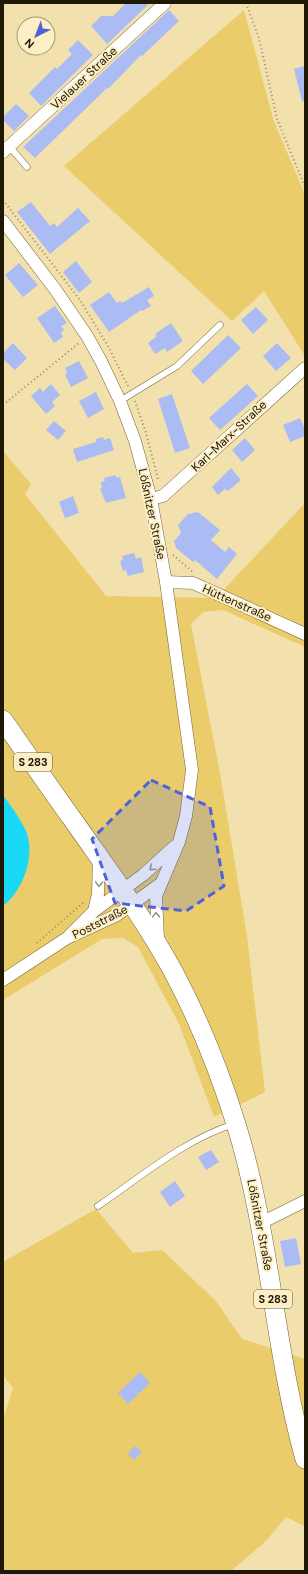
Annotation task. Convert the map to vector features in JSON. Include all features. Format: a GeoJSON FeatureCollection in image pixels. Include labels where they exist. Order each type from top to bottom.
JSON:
{"type":"FeatureCollection","features":[{"type":"Feature","properties":{"kind":"main road","name":"S 283"},"geometry":{"type":"LineString","coordinates":[[3,720],[128,898],[159,947],[186,997],[214,1062],[236,1123]]}},
{"type":"Feature","properties":{"kind":"main road","name":"Lößnitzer Straße"},"geometry":{"type":"LineString","coordinates":[[236,1123],[261,1223],[285,1376],[305,1459]]}},
{"type":"Feature","properties":{"kind":"street","name":"Vielauer Straße"},"geometry":{"type":"LineString","coordinates":[[6,149],[165,3]]}},
{"type":"Feature","properties":{"kind":"street","name":"Lößnitzer Straße"},"geometry":{"type":"LineString","coordinates":[[3,220],[87,336],[120,401],[135,441],[151,499],[166,582],[192,770],[186,816],[179,842],[156,896],[155,907],[159,947]]}},
{"type":"Feature","properties":{"kind":"street","name":"Karl-Marx-Straße"},"geometry":{"type":"LineString","coordinates":[[151,499],[163,496],[305,368]]}},
{"type":"Feature","properties":{"kind":"street","name":"Hüttenstraße"},"geometry":{"type":"LineString","coordinates":[[166,582],[193,583],[305,634]]}},
{"type":"Feature","properties":{"kind":"street"},"geometry":{"type":"LineString","coordinates":[[128,898],[179,842]]}},
{"type":"Feature","properties":{"kind":"street"},"geometry":{"type":"LineString","coordinates":[[94,911],[98,894],[99,856]]}},
{"type":"Feature","properties":{"kind":"street","name":"Lößnitzer Straße"},"geometry":{"type":"LineString","coordinates":[[128,898],[160,884]]}},
{"type":"Feature","properties":{"kind":"street","name":"Poststraße"},"geometry":{"type":"LineString","coordinates":[[67,938],[94,911],[128,898]]}},
{"type":"Feature","properties":{"kind":"street","name":"Poststraße"},"geometry":{"type":"LineString","coordinates":[[3,980],[67,938],[102,923],[128,898]]}},
{"type":"Feature","properties":{"kind":"street"},"geometry":{"type":"LineString","coordinates":[[261,1223],[305,1201]]}},
{"type":"Feature","properties":{"kind":"lane"},"geometry":{"type":"LineString","coordinates":[[6,149],[27,167]]}},
{"type":"Feature","properties":{"kind":"lane"},"geometry":{"type":"LineString","coordinates":[[120,401],[177,366],[220,325]]}},
{"type":"Feature","properties":{"kind":"lane"},"geometry":{"type":"LineString","coordinates":[[98,1206],[190,1143],[218,1129],[236,1123]]}},
{"type":"Feature","properties":{"kind":"path"},"geometry":{"type":"LineString","coordinates":[[246,3],[259,38],[276,120],[305,188]]}},
{"type":"Feature","properties":{"kind":"path"},"geometry":{"type":"LineString","coordinates":[[3,405],[87,336]]}},
{"type":"Feature","properties":{"kind":"path"},"geometry":{"type":"LineString","coordinates":[[32,946],[58,925],[82,902],[98,894]]}},
{"type":"Feature","properties":{"kind":"highlighted area"},"geometry":{"type":"Polygon","coordinates":[[[151,780],[210,807],[224,886],[186,911],[115,903],[92,839],[151,780]]]}},
{"type":"Feature","properties":{"kind":"shaded area"},"geometry":{"type":"Polygon","coordinates":[[[244,10],[274,122],[305,194],[305,356],[264,291],[232,321],[64,166],[244,10]]]}},
{"type":"Feature","properties":{"kind":"shaded area"},"geometry":{"type":"Polygon","coordinates":[[[3,451],[31,484],[25,494],[106,596],[216,598],[305,503],[305,647],[223,610],[203,612],[191,624],[220,773],[247,936],[265,1092],[214,1117],[179,1024],[138,947],[123,938],[102,939],[3,1000],[3,451]]]}},
{"type":"Feature","properties":{"kind":"shaded area"},"geometry":{"type":"Polygon","coordinates":[[[96,1209],[133,1253],[162,1250],[216,1301],[242,1339],[305,1359],[305,1526],[286,1517],[267,1540],[231,1571],[3,1571],[3,1420],[13,1388],[3,1375],[3,1262],[96,1209]]]}},
{"type":"Feature","properties":{"kind":"water"},"geometry":{"type":"Polygon","coordinates":[[[3,795],[26,831],[29,840],[29,851],[26,872],[22,882],[3,906],[3,795]]]}},
{"type":"Feature","properties":{"kind":"building"},"geometry":{"type":"Polygon","coordinates":[[[126,3],[150,3],[107,44],[91,26],[101,16],[113,16],[126,3]]]}},
{"type":"Feature","properties":{"kind":"building"},"geometry":{"type":"Polygon","coordinates":[[[169,10],[179,21],[142,56],[141,55],[108,89],[107,88],[35,158],[23,147],[169,10]]]}},
{"type":"Feature","properties":{"kind":"building"},"geometry":{"type":"Polygon","coordinates":[[[78,40],[93,55],[41,106],[29,93],[55,67],[57,69],[72,54],[68,50],[78,40]]]}},
{"type":"Feature","properties":{"kind":"building"},"geometry":{"type":"Polygon","coordinates":[[[305,66],[305,101],[302,101],[294,69],[305,66]]]}},
{"type":"Feature","properties":{"kind":"building"},"geometry":{"type":"Polygon","coordinates":[[[16,104],[29,116],[14,131],[3,120],[3,117],[16,104]]]}},
{"type":"Feature","properties":{"kind":"building"},"geometry":{"type":"Polygon","coordinates":[[[31,202],[50,226],[54,223],[57,227],[78,208],[90,221],[50,254],[17,212],[31,202]]]}},
{"type":"Feature","properties":{"kind":"building"},"geometry":{"type":"Polygon","coordinates":[[[76,261],[92,282],[79,293],[63,272],[76,261]]]}},
{"type":"Feature","properties":{"kind":"building"},"geometry":{"type":"Polygon","coordinates":[[[19,263],[38,285],[23,297],[5,275],[19,263]]]}},
{"type":"Feature","properties":{"kind":"building"},"geometry":{"type":"Polygon","coordinates":[[[149,287],[154,296],[147,300],[151,306],[142,311],[141,310],[109,332],[90,305],[109,292],[117,303],[120,301],[122,303],[149,287]]]}},
{"type":"Feature","properties":{"kind":"building"},"geometry":{"type":"Polygon","coordinates":[[[55,306],[67,323],[61,326],[64,330],[61,333],[63,337],[54,343],[37,318],[55,306]]]}},
{"type":"Feature","properties":{"kind":"building"},"geometry":{"type":"Polygon","coordinates":[[[256,307],[268,320],[253,334],[241,320],[256,307]]]}},
{"type":"Feature","properties":{"kind":"building"},"geometry":{"type":"Polygon","coordinates":[[[171,323],[183,341],[167,352],[165,348],[155,354],[148,343],[157,336],[155,334],[171,323]]]}},
{"type":"Feature","properties":{"kind":"building"},"geometry":{"type":"Polygon","coordinates":[[[228,335],[241,348],[203,384],[191,371],[228,335]]]}},
{"type":"Feature","properties":{"kind":"building"},"geometry":{"type":"Polygon","coordinates":[[[13,343],[27,358],[15,370],[3,359],[3,353],[13,343]]]}},
{"type":"Feature","properties":{"kind":"building"},"geometry":{"type":"Polygon","coordinates":[[[277,343],[291,358],[276,371],[263,356],[277,343]]]}},
{"type":"Feature","properties":{"kind":"building"},"geometry":{"type":"Polygon","coordinates":[[[79,361],[88,378],[71,387],[65,375],[67,373],[65,368],[79,361]]]}},
{"type":"Feature","properties":{"kind":"building"},"geometry":{"type":"Polygon","coordinates":[[[51,384],[60,395],[52,402],[55,406],[46,414],[31,396],[40,388],[43,392],[51,384]]]}},
{"type":"Feature","properties":{"kind":"building"},"geometry":{"type":"Polygon","coordinates":[[[247,384],[258,396],[220,430],[209,418],[247,384]]]}},
{"type":"Feature","properties":{"kind":"building"},"geometry":{"type":"Polygon","coordinates":[[[96,392],[104,409],[88,418],[79,401],[96,392]]]}},
{"type":"Feature","properties":{"kind":"building"},"geometry":{"type":"Polygon","coordinates":[[[172,394],[190,448],[175,453],[158,399],[172,394]]]}},
{"type":"Feature","properties":{"kind":"building"},"geometry":{"type":"Polygon","coordinates":[[[300,418],[305,429],[305,436],[290,442],[283,425],[300,418]]]}},
{"type":"Feature","properties":{"kind":"building"},"geometry":{"type":"Polygon","coordinates":[[[54,421],[66,431],[58,440],[46,430],[54,421]]]}},
{"type":"Feature","properties":{"kind":"building"},"geometry":{"type":"Polygon","coordinates":[[[103,437],[104,440],[110,438],[114,450],[77,462],[73,449],[96,442],[96,439],[103,437]]]}},
{"type":"Feature","properties":{"kind":"building"},"geometry":{"type":"Polygon","coordinates":[[[245,438],[255,450],[242,462],[232,450],[245,438]]]}},
{"type":"Feature","properties":{"kind":"building"},"geometry":{"type":"Polygon","coordinates":[[[231,468],[241,480],[228,491],[225,489],[218,495],[212,487],[231,468]]]}},
{"type":"Feature","properties":{"kind":"building"},"geometry":{"type":"Polygon","coordinates":[[[116,475],[116,478],[120,477],[126,498],[106,503],[100,489],[102,488],[101,482],[105,481],[104,478],[116,475]]]}},
{"type":"Feature","properties":{"kind":"building"},"geometry":{"type":"Polygon","coordinates":[[[73,496],[79,513],[65,518],[59,502],[73,496]]]}},
{"type":"Feature","properties":{"kind":"building"},"geometry":{"type":"Polygon","coordinates":[[[198,512],[220,530],[211,540],[225,552],[229,547],[237,554],[217,579],[195,560],[193,562],[176,548],[174,541],[181,533],[178,525],[188,514],[198,512]]]}},
{"type":"Feature","properties":{"kind":"building"},"geometry":{"type":"Polygon","coordinates":[[[134,553],[136,559],[141,557],[144,572],[128,576],[126,570],[123,571],[120,561],[123,560],[122,556],[134,553]]]}},
{"type":"Feature","properties":{"kind":"building"},"geometry":{"type":"Polygon","coordinates":[[[211,1150],[219,1162],[206,1170],[198,1157],[211,1150]]]}},
{"type":"Feature","properties":{"kind":"building"},"geometry":{"type":"Polygon","coordinates":[[[175,1181],[185,1196],[170,1207],[160,1192],[175,1181]]]}},
{"type":"Feature","properties":{"kind":"building"},"geometry":{"type":"Polygon","coordinates":[[[296,1238],[301,1264],[285,1267],[280,1241],[296,1238]]]}},
{"type":"Feature","properties":{"kind":"building"},"geometry":{"type":"Polygon","coordinates":[[[140,1372],[150,1383],[128,1404],[118,1393],[140,1372]]]}},
{"type":"Feature","properties":{"kind":"building"},"geometry":{"type":"Polygon","coordinates":[[[135,1446],[142,1452],[134,1460],[128,1454],[135,1446]]]}}]}
